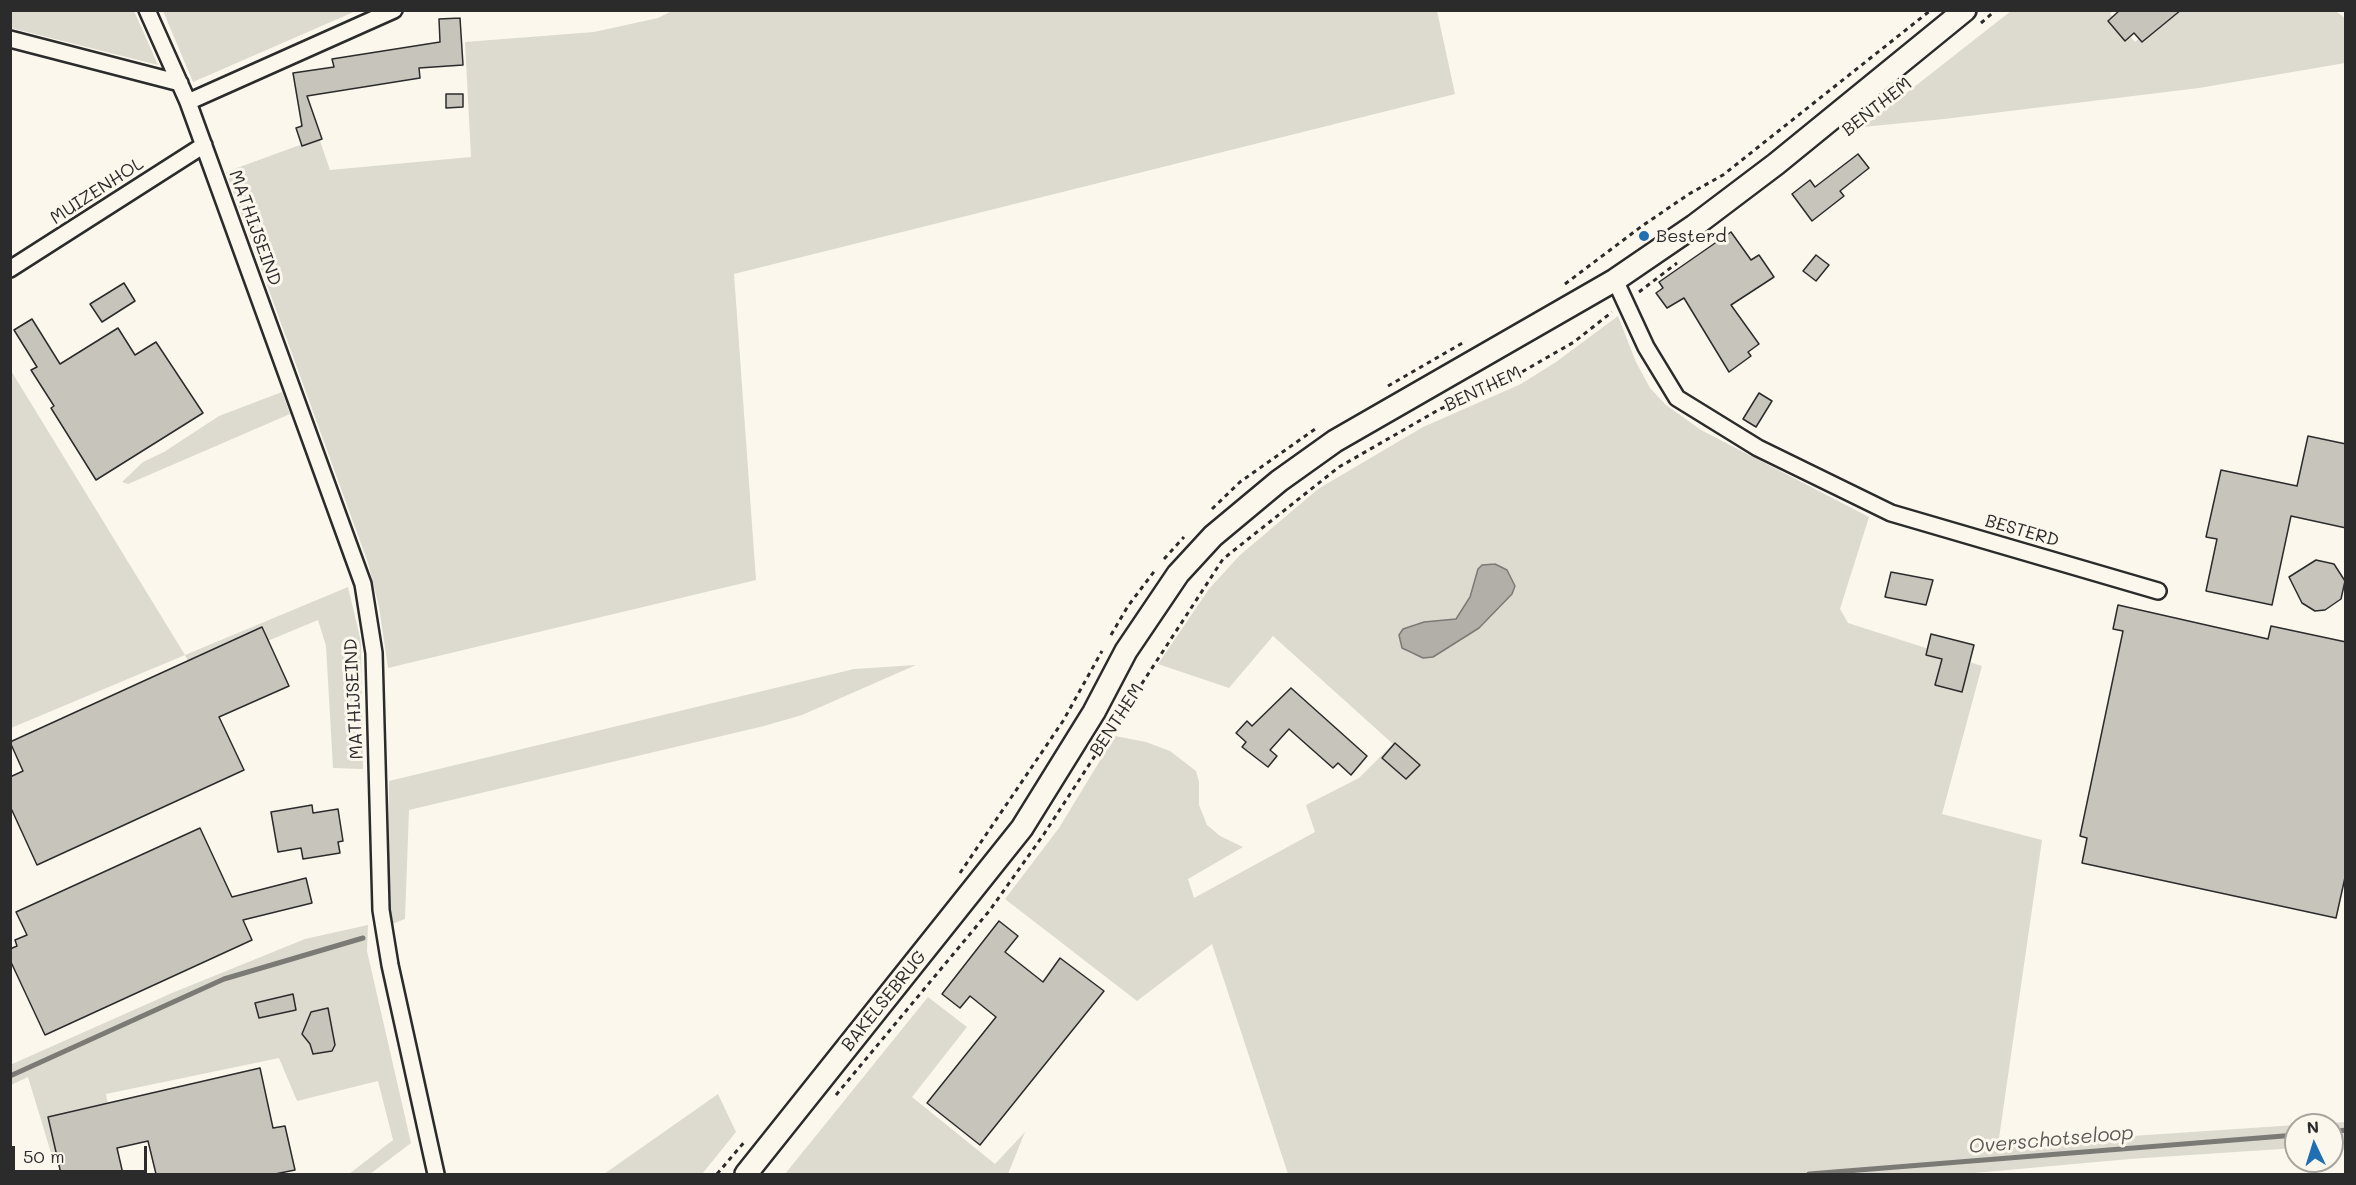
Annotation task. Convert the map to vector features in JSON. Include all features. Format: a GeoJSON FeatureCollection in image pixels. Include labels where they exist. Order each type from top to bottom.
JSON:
{"type":"FeatureCollection","features":[{"type":"Feature","properties":{"kind":"main road","name":"BENTHEM"},"geometry":{"type":"LineString","coordinates":[[1022,828],[1094,712],[1126,651],[1178,574],[1214,536],[1279,481],[1335,441],[1615,280],[1776,164],[1971,18]]}},
{"type":"Feature","properties":{"kind":"main road","name":"BAKELSEBRUG"},"geometry":{"type":"LineString","coordinates":[[746,1174],[1022,828]]}},
{"type":"Feature","properties":{"kind":"street","name":"MATHIJSEIND"},"geometry":{"type":"LineString","coordinates":[[147,10],[188,102],[363,584],[374,653],[381,910],[390,965],[436,1174]]}},
{"type":"Feature","properties":{"kind":"street"},"geometry":{"type":"LineString","coordinates":[[188,102],[394,10]]}},
{"type":"Feature","properties":{"kind":"street"},"geometry":{"type":"LineString","coordinates":[[10,39],[180,83]]}},
{"type":"Feature","properties":{"kind":"street","name":"MUIZENHOL"},"geometry":{"type":"LineString","coordinates":[[10,269],[204,145]]}},
{"type":"Feature","properties":{"kind":"street","name":"BESTERD"},"geometry":{"type":"LineString","coordinates":[[1615,280],[1646,347],[1677,398],[1758,448],[1891,513],[2158,591]]}},
{"type":"Feature","properties":{"kind":"path"},"geometry":{"type":"LineString","coordinates":[[1971,18],[1996,10]]}},
{"type":"Feature","properties":{"kind":"path","name":"BENTHEM"},"geometry":{"type":"LineString","coordinates":[[1044,834],[1222,559],[1339,467],[1440,409],[1508,380],[1574,342],[1686,256]]}},
{"type":"Feature","properties":{"kind":"path","name":"BAKELSEBRUG"},"geometry":{"type":"LineString","coordinates":[[831,1102],[990,910],[1044,834]]}},
{"type":"Feature","properties":{"kind":"shaded area"},"geometry":{"type":"Polygon","coordinates":[[[11,10],[134,11],[158,65],[11,28],[11,10]]]}},
{"type":"Feature","properties":{"kind":"shaded area"},"geometry":{"type":"Polygon","coordinates":[[[2334,10],[2345,18],[2345,63],[2199,88],[1863,127],[2011,11],[2113,11],[2110,14],[2135,42],[2170,11],[2334,10]]]}},
{"type":"Feature","properties":{"kind":"shaded area"},"geometry":{"type":"Polygon","coordinates":[[[163,11],[356,11],[193,82],[163,11]]]}},
{"type":"Feature","properties":{"kind":"shaded area"},"geometry":{"type":"Polygon","coordinates":[[[672,11],[1437,11],[1455,94],[734,274],[756,580],[388,668],[379,607],[368,563],[226,172],[319,138],[330,170],[471,157],[465,42],[594,32],[658,18],[672,11]]]}},
{"type":"Feature","properties":{"kind":"shaded area"},"geometry":{"type":"Polygon","coordinates":[[[1618,316],[1636,362],[1650,388],[1666,405],[1701,430],[1869,517],[1840,609],[1848,623],[1982,666],[1942,814],[2042,840],[1998,1145],[2284,1126],[2284,1149],[2130,1159],[1963,1174],[1288,1174],[1212,944],[1137,1001],[1005,899],[1059,828],[1115,736],[1146,742],[1170,751],[1196,771],[1199,782],[1199,805],[1207,825],[1220,836],[1243,847],[1188,879],[1194,898],[1315,832],[1306,805],[1359,778],[1393,744],[1273,636],[1229,688],[1158,664],[1209,589],[1239,556],[1318,489],[1423,427],[1521,384],[1556,362],[1618,316]],[[1495,564],[1477,575],[1467,604],[1456,619],[1414,624],[1406,651],[1414,655],[1433,657],[1456,642],[1497,566],[1495,564]]]}},
{"type":"Feature","properties":{"kind":"shaded area"},"geometry":{"type":"Polygon","coordinates":[[[10,369],[185,655],[11,728],[10,369]]]}},
{"type":"Feature","properties":{"kind":"shaded area"},"geometry":{"type":"Polygon","coordinates":[[[282,392],[290,414],[128,484],[122,482],[143,462],[164,452],[219,416],[282,392]]]}},
{"type":"Feature","properties":{"kind":"shaded area"},"geometry":{"type":"Polygon","coordinates":[[[1495,564],[1507,570],[1515,586],[1512,594],[1479,628],[1433,657],[1423,658],[1402,648],[1399,635],[1403,629],[1424,622],[1456,619],[1470,597],[1478,569],[1482,565],[1495,564]]]}},
{"type":"Feature","properties":{"kind":"shaded area"},"geometry":{"type":"Polygon","coordinates":[[[348,587],[361,642],[363,769],[333,768],[326,646],[318,620],[193,672],[185,655],[348,587]]]}},
{"type":"Feature","properties":{"kind":"shaded area"},"geometry":{"type":"Polygon","coordinates":[[[916,665],[802,715],[764,726],[409,810],[405,919],[387,926],[389,781],[854,669],[916,665]]]}},
{"type":"Feature","properties":{"kind":"shaded area"},"geometry":{"type":"Polygon","coordinates":[[[368,925],[367,951],[411,1143],[370,1174],[349,1174],[393,1140],[378,1081],[297,1101],[279,1058],[106,1094],[114,1137],[51,1153],[28,1077],[11,1085],[10,1065],[172,993],[305,939],[368,925]]]}},
{"type":"Feature","properties":{"kind":"shaded area"},"geometry":{"type":"Polygon","coordinates":[[[928,997],[967,1027],[912,1097],[995,1164],[1025,1132],[1008,1174],[785,1174],[928,997]]]}},
{"type":"Feature","properties":{"kind":"shaded area"},"geometry":{"type":"Polygon","coordinates":[[[718,1094],[736,1132],[702,1174],[604,1174],[718,1094]]]}},
{"type":"Feature","properties":{"kind":"building"},"geometry":{"type":"Polygon","coordinates":[[[2120,10],[2181,10],[2142,42],[2134,33],[2125,41],[2108,21],[2120,10]]]}},
{"type":"Feature","properties":{"kind":"building"},"geometry":{"type":"Polygon","coordinates":[[[460,18],[463,65],[419,68],[420,78],[307,96],[322,139],[302,146],[296,128],[302,126],[293,73],[334,67],[332,59],[440,42],[439,19],[460,18]]]}},
{"type":"Feature","properties":{"kind":"building"},"geometry":{"type":"Polygon","coordinates":[[[446,94],[463,94],[463,107],[446,108],[446,94]]]}},
{"type":"Feature","properties":{"kind":"building"},"geometry":{"type":"Polygon","coordinates":[[[1858,154],[1869,168],[1840,191],[1844,196],[1812,221],[1792,194],[1810,180],[1815,187],[1858,154]]]}},
{"type":"Feature","properties":{"kind":"building"},"geometry":{"type":"Polygon","coordinates":[[[1731,232],[1751,260],[1759,255],[1774,277],[1731,305],[1759,344],[1748,352],[1751,356],[1729,372],[1684,298],[1667,308],[1656,293],[1663,288],[1659,282],[1731,232]]]}},
{"type":"Feature","properties":{"kind":"building"},"geometry":{"type":"Polygon","coordinates":[[[1816,255],[1829,265],[1816,281],[1803,271],[1816,255]]]}},
{"type":"Feature","properties":{"kind":"building"},"geometry":{"type":"Polygon","coordinates":[[[124,283],[135,301],[102,322],[90,304],[124,283]]]}},
{"type":"Feature","properties":{"kind":"building"},"geometry":{"type":"Polygon","coordinates":[[[32,319],[60,364],[118,328],[135,355],[156,342],[203,413],[96,480],[51,408],[54,406],[31,370],[37,367],[14,330],[32,319]]]}},
{"type":"Feature","properties":{"kind":"building"},"geometry":{"type":"Polygon","coordinates":[[[1759,393],[1772,401],[1756,427],[1743,419],[1759,393]]]}},
{"type":"Feature","properties":{"kind":"building"},"geometry":{"type":"Polygon","coordinates":[[[2308,436],[2346,444],[2346,528],[2291,516],[2272,605],[2206,591],[2217,539],[2206,537],[2221,470],[2297,486],[2308,436]]]}},
{"type":"Feature","properties":{"kind":"building"},"geometry":{"type":"Polygon","coordinates":[[[2316,560],[2334,564],[2345,581],[2341,599],[2325,610],[2315,611],[2302,603],[2289,577],[2316,560]]]}},
{"type":"Feature","properties":{"kind":"building"},"geometry":{"type":"Polygon","coordinates":[[[1891,572],[1933,580],[1926,605],[1885,597],[1891,572]]]}},
{"type":"Feature","properties":{"kind":"building"},"geometry":{"type":"Polygon","coordinates":[[[2118,605],[2268,639],[2271,626],[2346,642],[2346,873],[2336,918],[2082,863],[2087,838],[2080,836],[2123,631],[2113,629],[2118,605]]]}},
{"type":"Feature","properties":{"kind":"building"},"geometry":{"type":"Polygon","coordinates":[[[262,627],[289,686],[219,717],[244,770],[37,865],[10,806],[10,777],[23,771],[10,742],[262,627]]]}},
{"type":"Feature","properties":{"kind":"building"},"geometry":{"type":"Polygon","coordinates":[[[1931,634],[1974,645],[1962,692],[1935,685],[1942,659],[1926,655],[1931,634]]]}},
{"type":"Feature","properties":{"kind":"building"},"geometry":{"type":"Polygon","coordinates":[[[1291,688],[1367,756],[1351,775],[1338,763],[1333,768],[1289,729],[1270,750],[1277,756],[1268,767],[1242,747],[1246,742],[1236,733],[1247,721],[1252,726],[1291,688]]]}},
{"type":"Feature","properties":{"kind":"building"},"geometry":{"type":"Polygon","coordinates":[[[1395,743],[1420,765],[1406,779],[1382,758],[1395,743]]]}},
{"type":"Feature","properties":{"kind":"building"},"geometry":{"type":"Polygon","coordinates":[[[312,805],[313,813],[338,809],[343,841],[338,842],[340,853],[303,859],[301,848],[278,852],[271,812],[312,805]]]}},
{"type":"Feature","properties":{"kind":"building"},"geometry":{"type":"Polygon","coordinates":[[[200,828],[232,897],[306,878],[312,903],[243,920],[252,940],[45,1035],[10,960],[10,949],[17,946],[15,940],[27,935],[16,912],[200,828]]]}},
{"type":"Feature","properties":{"kind":"building"},"geometry":{"type":"Polygon","coordinates":[[[999,921],[1018,936],[1005,952],[1043,982],[1060,958],[1104,991],[980,1145],[927,1103],[996,1017],[970,996],[960,1008],[942,994],[999,921]]]}},
{"type":"Feature","properties":{"kind":"building"},"geometry":{"type":"Polygon","coordinates":[[[293,994],[296,1010],[259,1018],[255,1003],[293,994]]]}},
{"type":"Feature","properties":{"kind":"building"},"geometry":{"type":"Polygon","coordinates":[[[328,1008],[335,1045],[332,1051],[313,1054],[310,1044],[302,1034],[311,1012],[328,1008]]]}},
{"type":"Feature","properties":{"kind":"building"},"geometry":{"type":"Polygon","coordinates":[[[260,1068],[273,1128],[285,1126],[295,1170],[275,1174],[156,1174],[148,1141],[117,1148],[123,1174],[61,1174],[48,1117],[260,1068]]]}},
{"type":"Feature","properties":{"kind":"waterway"},"geometry":{"type":"LineString","coordinates":[[10,1076],[224,979],[363,938]]}},
{"type":"Feature","properties":{"kind":"waterway","name":"Overschotseloop"},"geometry":{"type":"LineString","coordinates":[[1809,1174],[2284,1136]]}},
{"type":"Feature","properties":{"kind":"place","name":"Besterd"},"geometry":{"type":"Point","coordinates":[1644,236]}}]}
